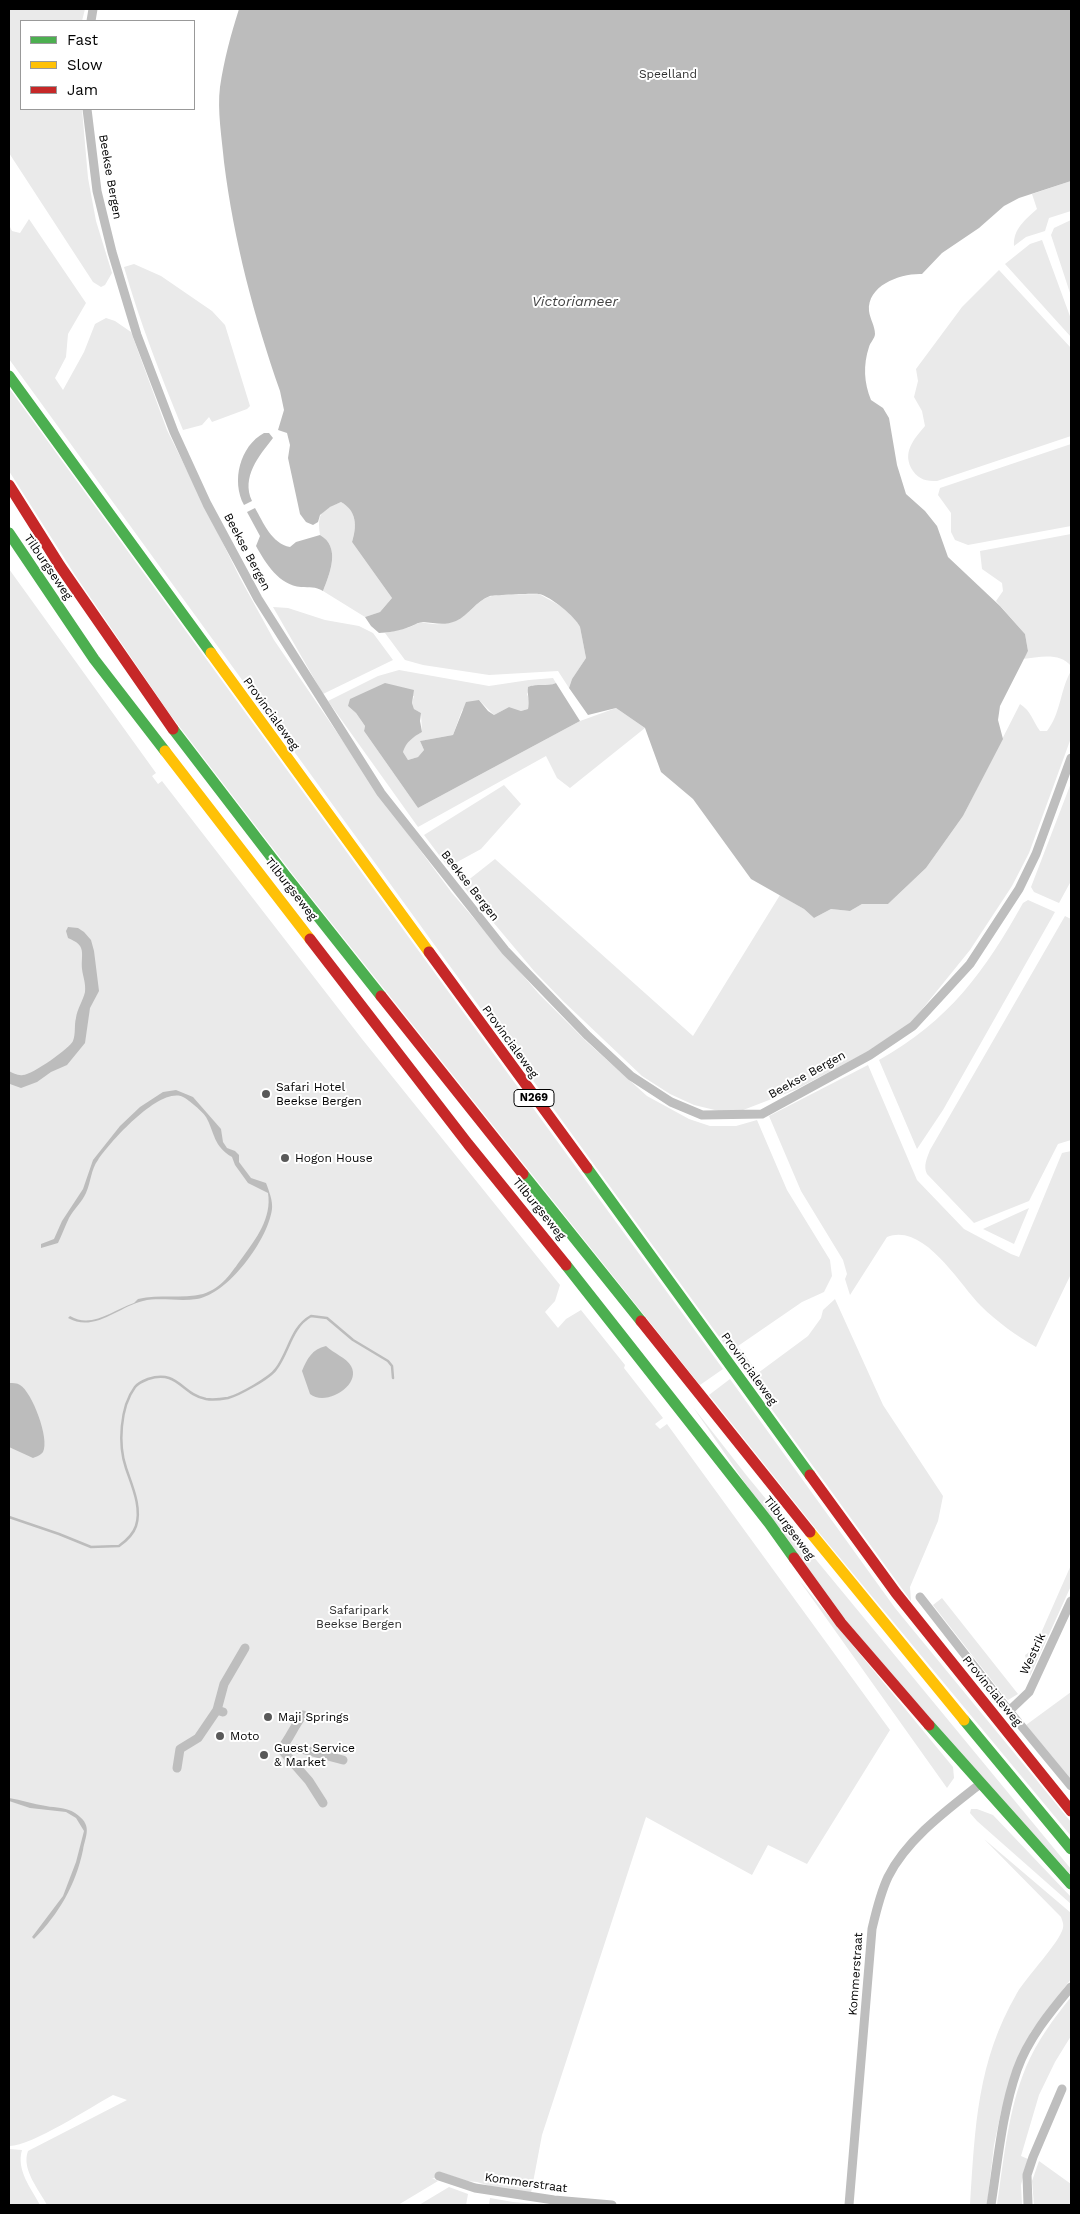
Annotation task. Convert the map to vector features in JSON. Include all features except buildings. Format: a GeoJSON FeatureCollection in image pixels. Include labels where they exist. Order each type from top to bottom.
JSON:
{"type":"FeatureCollection","features":[{"type":"Feature","properties":{"kind":"main road","name":"Provincialeweg"},"geometry":{"type":"LineString","coordinates":[[9,376],[896,1593],[1071,1811]]}},
{"type":"Feature","properties":{"kind":"main road"},"geometry":{"type":"LineString","coordinates":[[9,485],[106,635],[223,796],[939,1692],[1071,1849]]}},
{"type":"Feature","properties":{"kind":"main road","name":"Tilburgseweg"},"geometry":{"type":"LineString","coordinates":[[9,533],[94,659],[462,1136],[763,1515],[841,1623],[980,1784],[1071,1884]]}},
{"type":"Feature","properties":{"kind":"street","name":"Beekse Bergen"},"geometry":{"type":"LineString","coordinates":[[87,110],[97,191],[112,252],[137,335],[174,432],[207,504],[258,599],[381,793],[505,950],[588,1036],[631,1076],[671,1102],[702,1115],[762,1114],[862,1059],[913,1026],[970,964],[1019,889],[1036,854],[1071,758]]}},
{"type":"Feature","properties":{"kind":"street"},"geometry":{"type":"LineString","coordinates":[[920,1597],[1009,1712],[1071,1786]]}},
{"type":"Feature","properties":{"kind":"street","name":"Westrik"},"geometry":{"type":"LineString","coordinates":[[1009,1712],[1029,1692],[1071,1601]]}},
{"type":"Feature","properties":{"kind":"street"},"geometry":{"type":"LineString","coordinates":[[177,1768],[180,1749],[198,1738],[220,1711],[224,1684],[245,1648]]}},
{"type":"Feature","properties":{"kind":"street"},"geometry":{"type":"LineString","coordinates":[[281,1749],[287,1742],[291,1730],[303,1714]]}},
{"type":"Feature","properties":{"kind":"street"},"geometry":{"type":"LineString","coordinates":[[281,1749],[301,1749],[343,1760]]}},
{"type":"Feature","properties":{"kind":"street"},"geometry":{"type":"LineString","coordinates":[[281,1749],[309,1781],[323,1803]]}},
{"type":"Feature","properties":{"kind":"street","name":"Kommerstraat"},"geometry":{"type":"LineString","coordinates":[[849,2205],[872,1929],[883,1890],[888,1876],[908,1846],[955,1803],[980,1784]]}},
{"type":"Feature","properties":{"kind":"street"},"geometry":{"type":"LineString","coordinates":[[991,2205],[1001,2134],[1018,2069],[1036,2033],[1071,1987]]}},
{"type":"Feature","properties":{"kind":"street"},"geometry":{"type":"LineString","coordinates":[[1028,2205],[1027,2175],[1062,2089]]}},
{"type":"Feature","properties":{"kind":"street","name":"Kommerstraat"},"geometry":{"type":"LineString","coordinates":[[439,2176],[475,2188],[545,2199],[612,2205]]}},
{"type":"Feature","properties":{"kind":"green space"},"geometry":{"type":"Polygon","coordinates":[[[9,9],[85,9],[82,20],[20,20],[20,110],[82,110],[88,178],[96,221],[112,273],[105,285],[101,287],[93,282],[9,153],[9,9]]]}},
{"type":"Feature","properties":{"kind":"green space"},"geometry":{"type":"Polygon","coordinates":[[[1071,181],[1071,211],[1049,218],[1045,231],[1026,237],[1014,246],[1015,235],[1018,230],[1024,221],[1037,209],[1032,194],[1071,181]]]}},
{"type":"Feature","properties":{"kind":"green space"},"geometry":{"type":"Polygon","coordinates":[[[29,219],[86,303],[68,334],[66,357],[55,378],[63,390],[84,352],[95,324],[106,318],[115,321],[131,332],[167,430],[240,578],[274,640],[385,803],[452,893],[539,994],[587,1042],[647,1096],[689,1119],[710,1126],[736,1126],[757,1120],[787,1190],[830,1260],[832,1276],[824,1292],[802,1302],[738,1346],[758,1373],[808,1336],[821,1318],[823,1310],[835,1299],[883,1405],[943,1496],[938,1521],[910,1587],[911,1601],[9,359],[9,225],[12,231],[20,233],[29,219]]]}},
{"type":"Feature","properties":{"kind":"green space"},"geometry":{"type":"Polygon","coordinates":[[[1071,220],[1071,296],[1051,235],[1054,228],[1071,220]]]}},
{"type":"Feature","properties":{"kind":"green space"},"geometry":{"type":"Polygon","coordinates":[[[1042,240],[1071,319],[1071,337],[1005,264],[1030,244],[1042,240]]]}},
{"type":"Feature","properties":{"kind":"green space"},"geometry":{"type":"Polygon","coordinates":[[[134,264],[161,276],[212,311],[225,325],[250,406],[247,409],[212,422],[209,417],[202,425],[183,430],[130,288],[124,267],[134,264]]]}},
{"type":"Feature","properties":{"kind":"green space"},"geometry":{"type":"Polygon","coordinates":[[[999,270],[1071,348],[1071,436],[937,481],[924,479],[913,471],[908,458],[913,441],[925,426],[922,411],[914,397],[918,381],[916,369],[962,307],[999,270]]]}},
{"type":"Feature","properties":{"kind":"green space"},"geometry":{"type":"Polygon","coordinates":[[[9,388],[723,1369],[700,1385],[298,881],[169,713],[75,575],[9,471],[9,388]]]}},
{"type":"Feature","properties":{"kind":"green space"},"geometry":{"type":"Polygon","coordinates":[[[1071,444],[1071,526],[968,545],[955,540],[951,532],[951,513],[938,495],[940,488],[1071,444]]]}},
{"type":"Feature","properties":{"kind":"green space"},"geometry":{"type":"Polygon","coordinates":[[[341,502],[353,514],[355,530],[352,542],[392,598],[380,612],[365,617],[323,591],[331,569],[332,553],[326,540],[320,535],[320,517],[329,507],[341,502]]]}},
{"type":"Feature","properties":{"kind":"green space"},"geometry":{"type":"Polygon","coordinates":[[[1071,534],[1071,666],[1061,659],[1049,656],[1023,659],[1028,651],[1025,634],[996,601],[1003,591],[1002,583],[982,569],[980,551],[1071,534]]]}},
{"type":"Feature","properties":{"kind":"green space","name":"Safaripark Beekse Bergen"},"geometry":{"type":"Polygon","coordinates":[[[9,569],[156,773],[152,776],[158,784],[162,781],[362,1039],[560,1285],[555,1301],[545,1312],[558,1328],[566,1319],[581,1310],[625,1365],[624,1368],[663,1418],[655,1424],[660,1429],[667,1424],[890,1730],[807,1864],[768,1845],[752,1875],[646,1817],[542,2135],[531,2193],[493,2187],[477,2182],[432,2178],[438,2181],[398,2205],[47,2205],[29,2172],[26,2158],[28,2151],[127,2100],[113,2095],[31,2140],[19,2145],[9,2146],[9,569]]]}},
{"type":"Feature","properties":{"kind":"green space"},"geometry":{"type":"Polygon","coordinates":[[[539,594],[573,616],[580,627],[586,658],[572,679],[569,688],[558,671],[489,675],[423,665],[405,660],[385,633],[410,627],[421,622],[439,624],[456,620],[488,597],[539,594]]]}},
{"type":"Feature","properties":{"kind":"green space"},"geometry":{"type":"Polygon","coordinates":[[[273,607],[288,608],[325,620],[359,626],[373,633],[393,660],[323,694],[273,607]]]}},
{"type":"Feature","properties":{"kind":"green space"},"geometry":{"type":"Polygon","coordinates":[[[399,670],[489,686],[553,678],[556,683],[548,686],[532,685],[527,694],[530,702],[528,709],[521,711],[509,707],[494,715],[479,700],[462,710],[453,735],[420,741],[424,750],[418,757],[408,760],[403,752],[405,745],[410,739],[422,732],[421,713],[414,709],[412,703],[414,696],[348,706],[356,713],[365,726],[364,731],[418,808],[580,721],[616,708],[645,728],[570,788],[557,778],[546,756],[418,827],[328,701],[378,676],[399,670]]]}},
{"type":"Feature","properties":{"kind":"green space"},"geometry":{"type":"Polygon","coordinates":[[[1071,671],[1071,738],[1029,853],[1012,886],[970,950],[911,1023],[867,1052],[795,1090],[738,1112],[719,1111],[694,1105],[670,1094],[642,1076],[534,971],[462,885],[495,859],[693,1036],[780,895],[804,909],[814,918],[831,909],[850,911],[862,904],[888,904],[926,868],[963,816],[1020,704],[1029,713],[1040,731],[1047,731],[1055,717],[1071,671]]]}},
{"type":"Feature","properties":{"kind":"green space"},"geometry":{"type":"Polygon","coordinates":[[[1071,783],[1071,881],[1059,903],[1034,892],[1031,887],[1071,783]]]}},
{"type":"Feature","properties":{"kind":"green space"},"geometry":{"type":"Polygon","coordinates":[[[504,785],[521,804],[481,849],[448,867],[424,835],[504,785]]]}},
{"type":"Feature","properties":{"kind":"green space"},"geometry":{"type":"Polygon","coordinates":[[[1028,900],[1055,912],[943,1110],[917,1149],[879,1060],[926,1029],[963,992],[994,951],[1023,903],[1028,900]]]}},
{"type":"Feature","properties":{"kind":"green space"},"geometry":{"type":"Polygon","coordinates":[[[1065,916],[1071,919],[1071,1140],[1058,1144],[1029,1201],[974,1223],[927,1174],[925,1165],[930,1150],[1065,916]]]}},
{"type":"Feature","properties":{"kind":"green space"},"geometry":{"type":"Polygon","coordinates":[[[868,1065],[917,1180],[964,1229],[1011,1254],[1019,1257],[1062,1153],[1071,1151],[1071,1274],[1036,1347],[987,1312],[940,1258],[927,1246],[914,1238],[901,1235],[887,1237],[850,1295],[845,1279],[847,1274],[843,1260],[801,1191],[769,1116],[868,1065]]]}},
{"type":"Feature","properties":{"kind":"green space"},"geometry":{"type":"Polygon","coordinates":[[[1029,1208],[1014,1244],[983,1229],[1029,1208]]]}},
{"type":"Feature","properties":{"kind":"green space"},"geometry":{"type":"Polygon","coordinates":[[[730,1379],[895,1608],[1071,1822],[1071,1836],[816,1529],[709,1395],[730,1379]]]}},
{"type":"Feature","properties":{"kind":"green space"},"geometry":{"type":"Polygon","coordinates":[[[693,1407],[747,1476],[1071,1869],[1071,1875],[948,1741],[838,1611],[756,1499],[693,1407]]]}},
{"type":"Feature","properties":{"kind":"green space"},"geometry":{"type":"Polygon","coordinates":[[[1071,1565],[1071,1586],[1030,1676],[1025,1655],[1034,1649],[1071,1565]]]}},
{"type":"Feature","properties":{"kind":"green space"},"geometry":{"type":"Polygon","coordinates":[[[799,1580],[953,1767],[954,1778],[947,1788],[799,1580]]]}},
{"type":"Feature","properties":{"kind":"green space"},"geometry":{"type":"Polygon","coordinates":[[[942,1598],[1018,1694],[1008,1700],[1004,1696],[933,1605],[942,1598]]]}},
{"type":"Feature","properties":{"kind":"green space"},"geometry":{"type":"Polygon","coordinates":[[[1071,1692],[1071,1779],[1026,1725],[1071,1692]]]}},
{"type":"Feature","properties":{"kind":"green space"},"geometry":{"type":"Polygon","coordinates":[[[971,1809],[977,1809],[993,1815],[1071,1897],[1071,1904],[977,1821],[970,1813],[971,1809]]]}},
{"type":"Feature","properties":{"kind":"green space"},"geometry":{"type":"Polygon","coordinates":[[[984,1839],[1071,1913],[1071,1979],[1031,2032],[1012,2072],[994,2145],[987,2205],[970,2205],[980,2096],[993,2044],[1017,1993],[1056,1942],[1063,1927],[1061,1917],[984,1839]]]}},
{"type":"Feature","properties":{"kind":"green space"},"geometry":{"type":"Polygon","coordinates":[[[1071,1997],[1071,2036],[1055,2062],[1039,2095],[1021,2156],[1028,2159],[1021,2185],[1022,2205],[997,2205],[1007,2135],[1020,2083],[1030,2057],[1052,2022],[1071,1997]]]}},
{"type":"Feature","properties":{"kind":"green space"},"geometry":{"type":"Polygon","coordinates":[[[9,2149],[22,2150],[21,2165],[23,2172],[40,2205],[9,2205],[9,2149]]]}},
{"type":"Feature","properties":{"kind":"green space"},"geometry":{"type":"Polygon","coordinates":[[[1039,2161],[1071,2184],[1071,2205],[1034,2205],[1032,2181],[1039,2161]]]}},
{"type":"Feature","properties":{"kind":"green space"},"geometry":{"type":"Polygon","coordinates":[[[449,2187],[468,2194],[466,2205],[419,2205],[449,2187]]]}},
{"type":"Feature","properties":{"kind":"green space"},"geometry":{"type":"Polygon","coordinates":[[[490,2198],[513,2202],[550,2205],[489,2205],[490,2198]]]}},
{"type":"Feature","properties":{"kind":"water","name":"Victoriameer"},"geometry":{"type":"Polygon","coordinates":[[[239,9],[1071,9],[1071,181],[1019,198],[1004,206],[979,228],[942,253],[922,274],[895,278],[887,282],[873,294],[870,302],[869,311],[875,334],[866,360],[865,374],[867,387],[871,400],[883,408],[889,418],[897,465],[906,494],[925,511],[937,526],[948,557],[1000,606],[1025,634],[1028,651],[1000,706],[998,720],[1003,739],[963,816],[926,868],[888,904],[862,904],[850,911],[831,909],[814,918],[804,909],[751,879],[693,799],[661,772],[645,728],[616,708],[588,715],[569,688],[572,679],[586,658],[580,627],[568,613],[544,596],[539,594],[515,594],[490,596],[452,623],[421,622],[403,629],[379,633],[371,626],[365,617],[380,612],[392,598],[352,542],[355,530],[353,514],[341,502],[330,507],[320,515],[318,522],[313,525],[306,522],[300,514],[288,458],[290,445],[287,433],[278,430],[284,410],[280,391],[253,307],[239,250],[228,192],[219,105],[224,67],[239,9]]]}},
{"type":"Feature","properties":{"kind":"water"},"geometry":{"type":"Polygon","coordinates":[[[264,433],[269,433],[273,438],[253,467],[249,484],[252,501],[244,505],[238,485],[240,465],[249,446],[264,433]]]}},
{"type":"Feature","properties":{"kind":"water"},"geometry":{"type":"Polygon","coordinates":[[[255,508],[269,532],[278,542],[284,545],[290,547],[296,542],[320,535],[326,540],[332,553],[332,561],[323,591],[286,582],[264,560],[256,546],[260,536],[247,512],[255,508]]]}},
{"type":"Feature","properties":{"kind":"water"},"geometry":{"type":"Polygon","coordinates":[[[385,683],[414,690],[412,703],[414,709],[421,713],[422,732],[410,740],[403,752],[408,760],[418,757],[424,750],[420,741],[453,735],[466,702],[479,700],[494,715],[509,707],[521,711],[528,709],[528,687],[531,686],[556,683],[580,721],[418,808],[364,731],[365,726],[356,713],[348,706],[350,699],[385,683]]]}},
{"type":"Feature","properties":{"kind":"water"},"geometry":{"type":"Polygon","coordinates":[[[68,927],[78,928],[84,932],[91,940],[94,951],[99,991],[90,1008],[85,1043],[67,1065],[51,1072],[37,1082],[21,1088],[10,1084],[9,1071],[21,1075],[34,1071],[65,1049],[74,1038],[75,1021],[85,992],[85,986],[82,969],[82,950],[78,944],[68,938],[66,931],[68,927]]]}},
{"type":"Feature","properties":{"kind":"water"},"geometry":{"type":"Polygon","coordinates":[[[176,1090],[193,1097],[221,1129],[223,1142],[227,1148],[239,1155],[239,1162],[251,1178],[266,1183],[272,1209],[263,1235],[245,1264],[221,1287],[209,1295],[190,1300],[156,1299],[143,1301],[97,1321],[87,1323],[68,1318],[70,1316],[86,1320],[94,1319],[134,1303],[138,1299],[187,1296],[210,1291],[221,1284],[230,1274],[262,1228],[268,1211],[268,1193],[248,1183],[235,1165],[232,1157],[218,1144],[202,1112],[185,1098],[173,1096],[149,1107],[113,1141],[92,1171],[86,1193],[69,1218],[58,1243],[41,1248],[41,1244],[54,1239],[62,1221],[83,1189],[93,1160],[120,1126],[140,1107],[163,1092],[176,1090]]]}},
{"type":"Feature","properties":{"kind":"water"},"geometry":{"type":"Polygon","coordinates":[[[326,1346],[349,1363],[353,1373],[347,1387],[333,1396],[325,1398],[310,1394],[302,1371],[311,1355],[317,1349],[326,1346]]]}},
{"type":"Feature","properties":{"kind":"water"},"geometry":{"type":"Polygon","coordinates":[[[9,1383],[19,1384],[25,1389],[39,1416],[45,1446],[42,1453],[33,1458],[9,1447],[9,1383]]]}},
{"type":"Feature","properties":{"kind":"water"},"geometry":{"type":"Polygon","coordinates":[[[9,1798],[68,1810],[81,1817],[87,1830],[80,1863],[71,1887],[59,1909],[34,1939],[32,1937],[63,1896],[76,1862],[84,1831],[76,1818],[66,1812],[30,1808],[9,1801],[9,1798]]]}},
{"type":"Feature","properties":{"kind":"waterway"},"geometry":{"type":"LineString","coordinates":[[9,1517],[91,1547],[119,1546],[133,1532],[138,1519],[137,1504],[123,1459],[121,1438],[123,1415],[135,1387],[148,1379],[166,1377],[206,1399],[220,1399],[233,1396],[254,1386],[273,1373],[295,1333],[304,1321],[311,1316],[327,1318],[353,1340],[388,1361],[392,1366],[393,1378]]}},
{"type":"Feature","properties":{"kind":"traffic: fast"},"geometry":{"type":"LineString","coordinates":[[9,376],[211,653]]}},
{"type":"Feature","properties":{"kind":"traffic: fast"},"geometry":{"type":"LineString","coordinates":[[9,533],[94,659],[165,751]]}},
{"type":"Feature","properties":{"kind":"traffic: fast"},"geometry":{"type":"LineString","coordinates":[[173,729],[381,996]]}},
{"type":"Feature","properties":{"kind":"traffic: fast"},"geometry":{"type":"LineString","coordinates":[[587,1168],[810,1475]]}},
{"type":"Feature","properties":{"kind":"traffic: fast"},"geometry":{"type":"LineString","coordinates":[[523,1174],[641,1321]]}},
{"type":"Feature","properties":{"kind":"traffic: fast"},"geometry":{"type":"LineString","coordinates":[[566,1265],[769,1523],[794,1558]]}},
{"type":"Feature","properties":{"kind":"traffic: fast"},"geometry":{"type":"LineString","coordinates":[[964,1720],[1071,1849]]}},
{"type":"Feature","properties":{"kind":"traffic: fast"},"geometry":{"type":"LineString","coordinates":[[929,1725],[1071,1884]]}},
{"type":"Feature","properties":{"kind":"traffic: slow"},"geometry":{"type":"LineString","coordinates":[[211,653],[429,952]]}},
{"type":"Feature","properties":{"kind":"traffic: slow"},"geometry":{"type":"LineString","coordinates":[[165,751],[310,939]]}},
{"type":"Feature","properties":{"kind":"traffic: slow"},"geometry":{"type":"LineString","coordinates":[[810,1532],[964,1720]]}},
{"type":"Feature","properties":{"kind":"traffic: jam"},"geometry":{"type":"LineString","coordinates":[[9,485],[60,566],[173,729]]}},
{"type":"Feature","properties":{"kind":"traffic: jam"},"geometry":{"type":"LineString","coordinates":[[310,939],[468,1144],[566,1265]]}},
{"type":"Feature","properties":{"kind":"traffic: jam"},"geometry":{"type":"LineString","coordinates":[[429,952],[587,1168]]}},
{"type":"Feature","properties":{"kind":"traffic: jam"},"geometry":{"type":"LineString","coordinates":[[381,996],[523,1174]]}},
{"type":"Feature","properties":{"kind":"traffic: jam"},"geometry":{"type":"LineString","coordinates":[[641,1321],[810,1532]]}},
{"type":"Feature","properties":{"kind":"traffic: jam"},"geometry":{"type":"LineString","coordinates":[[810,1475],[896,1593],[1071,1811]]}},
{"type":"Feature","properties":{"kind":"traffic: jam"},"geometry":{"type":"LineString","coordinates":[[794,1558],[841,1623],[929,1725]]}},
{"type":"Feature","properties":{"kind":"place","name":"Safari Hotel Beekse Bergen"},"geometry":{"type":"Point","coordinates":[266,1094]}},
{"type":"Feature","properties":{"kind":"place","name":"Hogon House"},"geometry":{"type":"Point","coordinates":[285,1158]}},
{"type":"Feature","properties":{"kind":"place","name":"Maji Springs"},"geometry":{"type":"Point","coordinates":[268,1717]}},
{"type":"Feature","properties":{"kind":"place","name":"Moto"},"geometry":{"type":"Point","coordinates":[220,1736]}},
{"type":"Feature","properties":{"kind":"place","name":"Guest Service & Market"},"geometry":{"type":"Point","coordinates":[264,1755]}},
{"type":"Feature","properties":{"kind":"park label","name":"Speelland"},"geometry":{"type":"Point","coordinates":[668,74]}}]}
